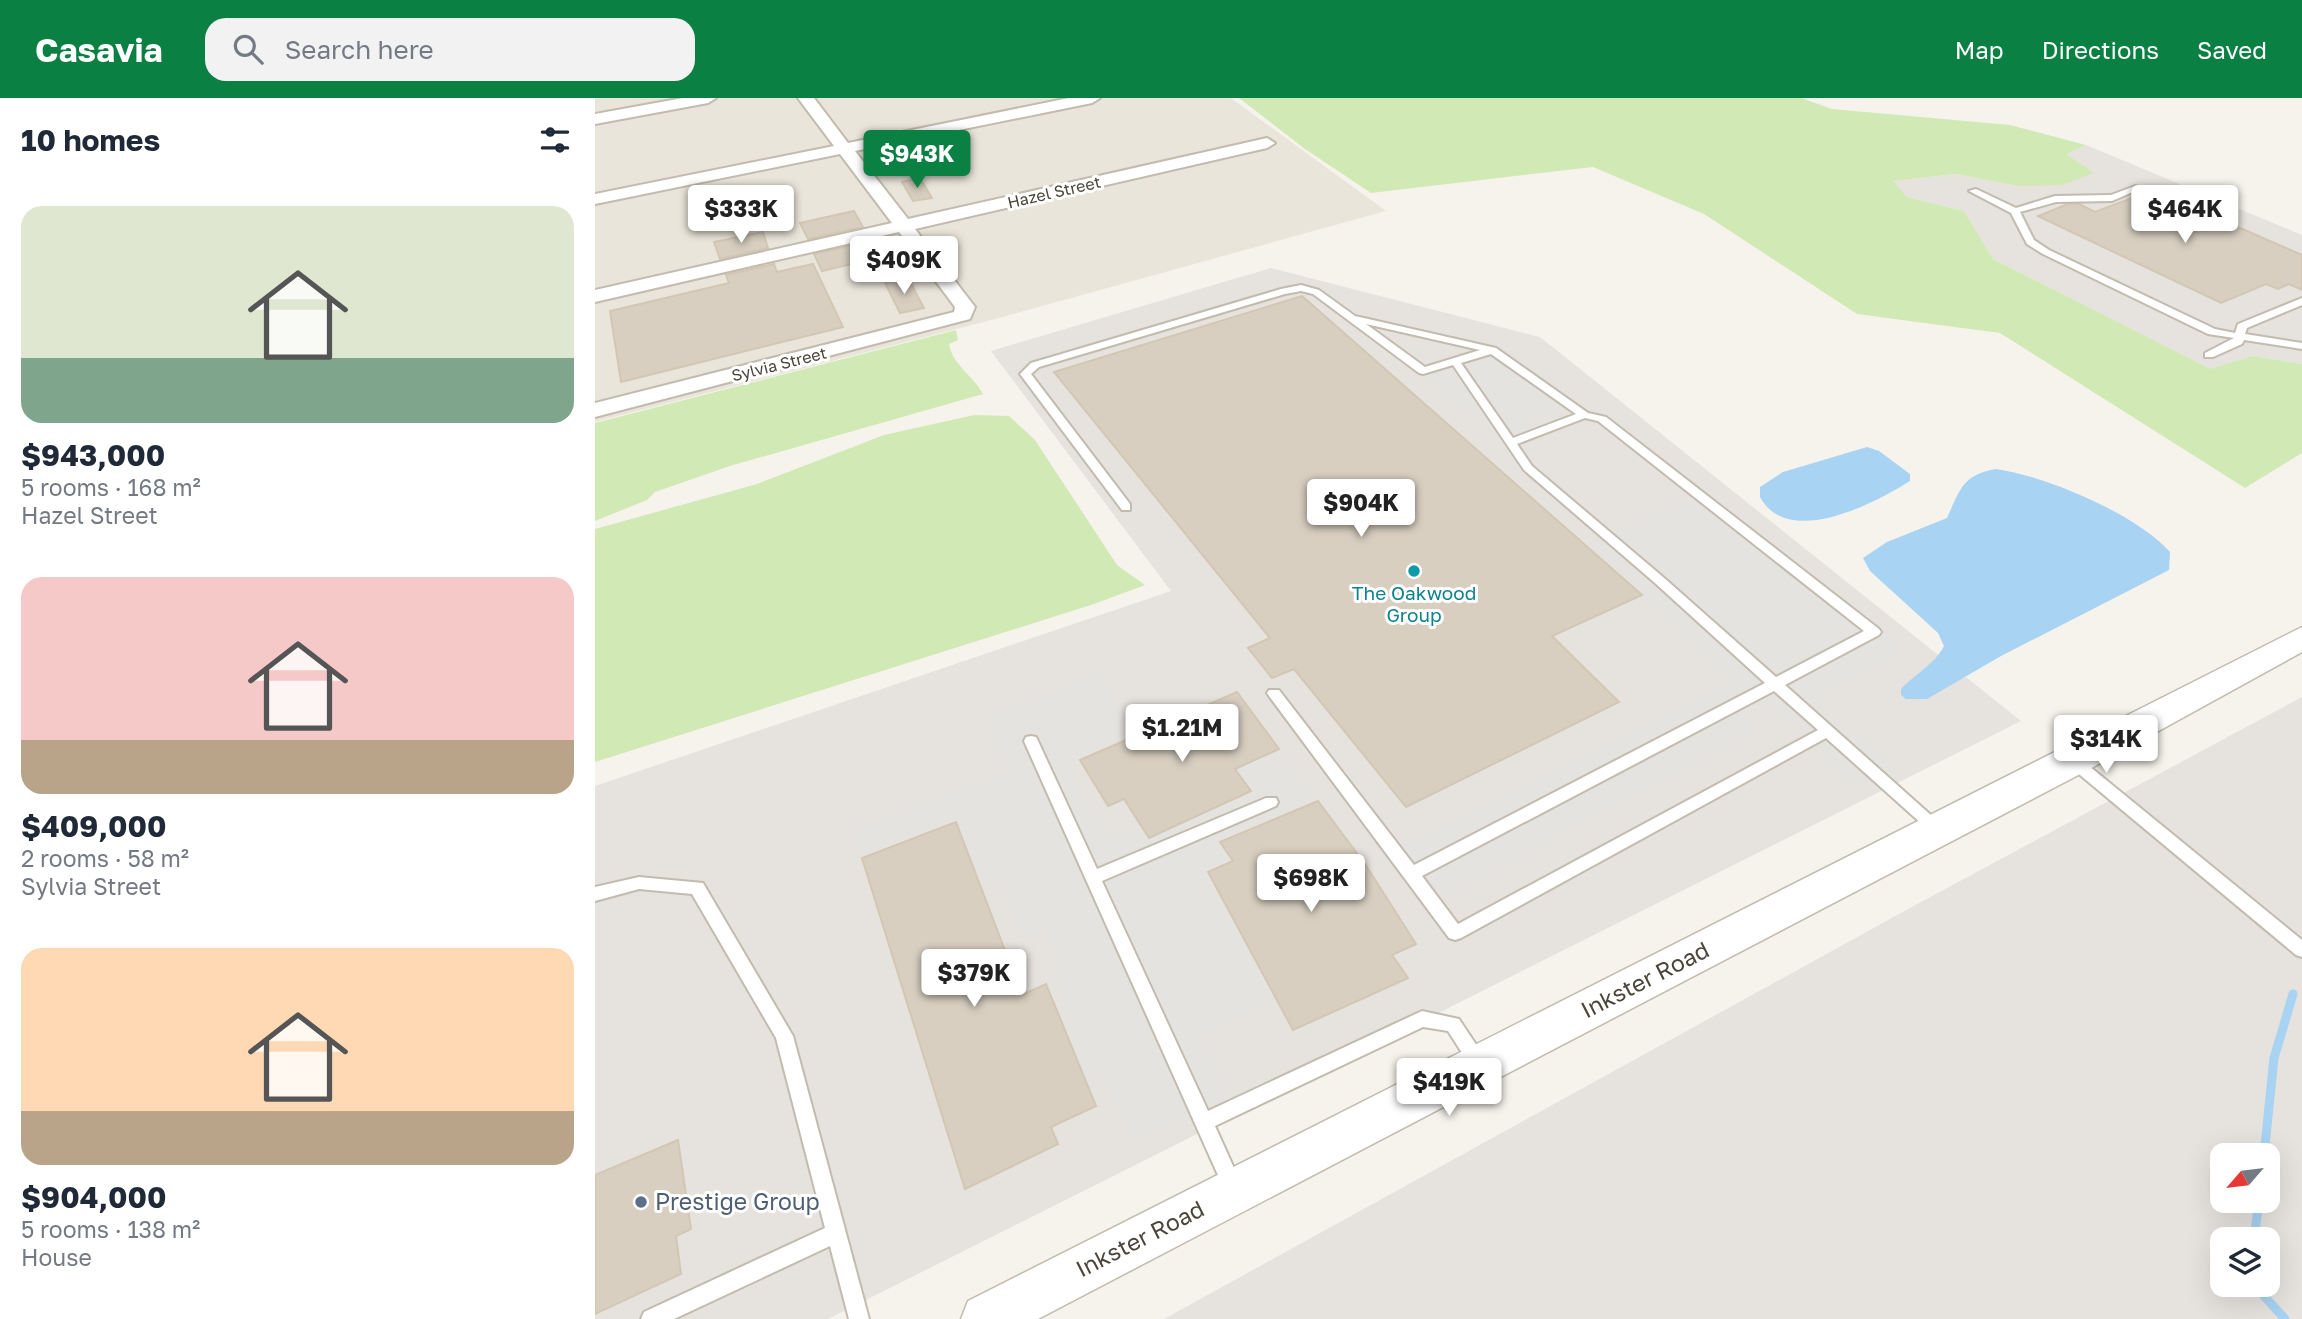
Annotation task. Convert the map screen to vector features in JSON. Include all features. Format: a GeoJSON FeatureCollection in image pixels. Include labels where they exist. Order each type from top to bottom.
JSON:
{"type":"FeatureCollection","features":[{"type":"Feature","properties":{"kind":"street"},"geometry":{"type":"LineString","coordinates":[[595,119],[708,98]]}},
{"type":"Feature","properties":{"kind":"street"},"geometry":{"type":"LineString","coordinates":[[806,98],[904,226]]}},
{"type":"Feature","properties":{"kind":"street"},"geometry":{"type":"LineString","coordinates":[[595,199],[1092,98]]}},
{"type":"Feature","properties":{"kind":"street","name":"Hazel Street"},"geometry":{"type":"LineString","coordinates":[[595,296],[1267,143]]}},
{"type":"Feature","properties":{"kind":"street","name":"Sylvia Street"},"geometry":{"type":"LineString","coordinates":[[595,410],[945,322],[963,315],[965,307],[904,226]]}},
{"type":"Feature","properties":{"kind":"street","name":"Inkster Road"},"geometry":{"type":"LineString","coordinates":[[986,1319],[2073,761],[2302,638]]}},
{"type":"Feature","properties":{"kind":"lane"},"geometry":{"type":"LineString","coordinates":[[2015,211],[2055,199],[2112,198],[2138,188]]}},
{"type":"Feature","properties":{"kind":"lane"},"geometry":{"type":"LineString","coordinates":[[1973,191],[2015,211],[2030,242],[2046,252],[2189,322],[2212,332],[2302,346]]}},
{"type":"Feature","properties":{"kind":"lane"},"geometry":{"type":"LineString","coordinates":[[1126,507],[1025,374],[1035,365],[1301,288],[1316,292],[1423,372],[1492,350]]}},
{"type":"Feature","properties":{"kind":"lane"},"geometry":{"type":"LineString","coordinates":[[2209,355],[2238,342],[2242,326],[2302,301]]}},
{"type":"Feature","properties":{"kind":"lane"},"geometry":{"type":"LineString","coordinates":[[1352,317],[1492,350],[1584,415],[1602,419],[1874,632],[1412,873]]}},
{"type":"Feature","properties":{"kind":"lane"},"geometry":{"type":"LineString","coordinates":[[1455,361],[1528,468],[1775,683],[1938,830]]}},
{"type":"Feature","properties":{"kind":"lane"},"geometry":{"type":"LineString","coordinates":[[1511,442],[1584,415]]}},
{"type":"Feature","properties":{"kind":"lane"},"geometry":{"type":"LineString","coordinates":[[1273,692],[1455,933],[1828,731]]}},
{"type":"Feature","properties":{"kind":"lane"},"geometry":{"type":"LineString","coordinates":[[1031,741],[1235,1191]]}},
{"type":"Feature","properties":{"kind":"lane"},"geometry":{"type":"LineString","coordinates":[[2073,761],[2302,950]]}},
{"type":"Feature","properties":{"kind":"lane"},"geometry":{"type":"LineString","coordinates":[[1093,877],[1271,802]]}},
{"type":"Feature","properties":{"kind":"lane"},"geometry":{"type":"LineString","coordinates":[[595,894],[639,883],[697,888],[784,1036],[859,1319]]}},
{"type":"Feature","properties":{"kind":"lane"},"geometry":{"type":"LineString","coordinates":[[1204,1122],[1422,1019],[1453,1024],[1480,1065]]}},
{"type":"Feature","properties":{"kind":"lane"},"geometry":{"type":"LineString","coordinates":[[651,1319],[836,1233]]}},
{"type":"Feature","properties":{"kind":"shaded area"},"geometry":{"type":"Polygon","coordinates":[[[595,98],[1231,98],[1386,211],[999,318],[595,422],[595,98]]]}},
{"type":"Feature","properties":{"kind":"shaded area"},"geometry":{"type":"Polygon","coordinates":[[[2086,145],[2302,235],[2302,364],[2253,356],[2210,370],[1993,259],[1964,211],[1907,197],[1892,181],[1956,174],[2017,186],[2093,173],[2065,154],[2086,145]]]}},
{"type":"Feature","properties":{"kind":"shaded area"},"geometry":{"type":"Polygon","coordinates":[[[1271,268],[1540,337],[2021,721],[828,1319],[595,1319],[595,786],[1171,591],[991,351],[1271,268]]]}},
{"type":"Feature","properties":{"kind":"shaded area"},"geometry":{"type":"Polygon","coordinates":[[[1499,343],[1575,402],[1524,421],[1534,465],[1614,532],[1703,493],[1906,650],[1817,698],[1900,773],[1862,792],[1780,717],[1763,706],[1750,711],[1747,716],[1761,729],[1424,908],[1384,853],[1731,679],[1586,546],[1599,539],[1511,463],[1478,422],[1415,369],[1499,343]]]}},
{"type":"Feature","properties":{"kind":"shaded area"},"geometry":{"type":"Polygon","coordinates":[[[1102,671],[1131,726],[1156,716],[1161,724],[1067,765],[1110,837],[1139,824],[1149,838],[1251,792],[1236,769],[1278,750],[1315,801],[1220,842],[1232,861],[1207,872],[1276,1000],[1201,1037],[1230,1098],[1132,1144],[1107,1087],[1092,1093],[1057,1008],[1061,1007],[1058,1001],[1064,998],[1057,979],[1059,969],[1044,932],[1022,940],[998,880],[981,887],[956,823],[862,858],[853,828],[1007,771],[984,718],[1102,671]]]}},
{"type":"Feature","properties":{"kind":"shaded area"},"geometry":{"type":"Polygon","coordinates":[[[2302,697],[2302,1319],[1164,1319],[1908,909],[2302,697]]]}},
{"type":"Feature","properties":{"kind":"green space"},"geometry":{"type":"Polygon","coordinates":[[[1239,98],[1801,98],[1832,109],[2010,125],[2086,145],[2066,154],[2094,173],[2062,185],[2017,186],[1956,174],[1893,181],[1907,197],[1964,211],[1993,259],[2210,369],[2253,356],[2302,364],[2302,453],[2245,488],[2000,333],[1857,314],[1704,214],[1593,167],[1371,193],[1305,149],[1239,98]]]}},
{"type":"Feature","properties":{"kind":"green space"},"geometry":{"type":"Polygon","coordinates":[[[956,330],[958,340],[949,344],[951,352],[983,394],[730,466],[655,492],[647,500],[595,521],[595,423],[956,330]]]}},
{"type":"Feature","properties":{"kind":"green space"},"geometry":{"type":"Polygon","coordinates":[[[974,415],[1009,416],[1035,440],[1117,565],[1145,585],[1094,604],[595,762],[595,529],[757,484],[884,435],[974,415]]]}},
{"type":"Feature","properties":{"kind":"water"},"geometry":{"type":"Polygon","coordinates":[[[1867,447],[1879,451],[1910,474],[1910,481],[1855,509],[1811,521],[1790,520],[1773,512],[1760,497],[1760,487],[1783,472],[1867,447]]]}},
{"type":"Feature","properties":{"kind":"water"},"geometry":{"type":"Polygon","coordinates":[[[1996,469],[2064,488],[2113,511],[2155,538],[2170,552],[2169,570],[2001,656],[1927,699],[1906,699],[1901,695],[1901,689],[1930,664],[1944,646],[1938,633],[1870,571],[1863,558],[1887,542],[1947,518],[1959,492],[1969,480],[1996,469]]]}},
{"type":"Feature","properties":{"kind":"building"},"geometry":{"type":"Polygon","coordinates":[[[920,178],[932,198],[913,201],[902,182],[920,178]]]}},
{"type":"Feature","properties":{"kind":"building"},"geometry":{"type":"Polygon","coordinates":[[[2153,190],[2302,255],[2302,290],[2289,284],[2278,289],[2266,284],[2221,303],[2038,216],[2068,204],[2079,204],[2095,212],[2153,190]]]}},
{"type":"Feature","properties":{"kind":"building"},"geometry":{"type":"Polygon","coordinates":[[[854,211],[863,227],[808,239],[800,223],[854,211]]]}},
{"type":"Feature","properties":{"kind":"building"},"geometry":{"type":"Polygon","coordinates":[[[763,232],[768,248],[720,259],[714,242],[763,232]]]}},
{"type":"Feature","properties":{"kind":"building"},"geometry":{"type":"Polygon","coordinates":[[[872,241],[881,257],[822,271],[814,254],[872,241]]]}},
{"type":"Feature","properties":{"kind":"building"},"geometry":{"type":"Polygon","coordinates":[[[774,264],[777,272],[813,264],[843,327],[621,382],[610,311],[729,283],[726,275],[774,264]]]}},
{"type":"Feature","properties":{"kind":"building"},"geometry":{"type":"Polygon","coordinates":[[[908,278],[924,308],[900,313],[885,283],[908,278]]]}},
{"type":"Feature","properties":{"kind":"building","name":"The Oakwood Group"},"geometry":{"type":"Polygon","coordinates":[[[1302,296],[1642,595],[1552,636],[1619,702],[1406,807],[1294,669],[1272,678],[1248,648],[1270,638],[1054,372],[1302,296]]]}},
{"type":"Feature","properties":{"kind":"building"},"geometry":{"type":"Polygon","coordinates":[[[1237,692],[1279,749],[1235,769],[1251,791],[1149,838],[1124,799],[1108,806],[1080,760],[1237,692]]]}},
{"type":"Feature","properties":{"kind":"building"},"geometry":{"type":"Polygon","coordinates":[[[1318,801],[1365,864],[1416,944],[1392,955],[1408,978],[1293,1030],[1208,872],[1233,861],[1220,842],[1318,801]]]}},
{"type":"Feature","properties":{"kind":"building"},"geometry":{"type":"Polygon","coordinates":[[[956,822],[1022,995],[1046,984],[1096,1106],[1051,1127],[1058,1144],[965,1189],[862,858],[956,822]]]}},
{"type":"Feature","properties":{"kind":"building","name":"Prestige Group"},"geometry":{"type":"Polygon","coordinates":[[[678,1140],[691,1229],[676,1236],[681,1274],[595,1314],[595,1175],[678,1140]]]}},
{"type":"Feature","properties":{"kind":"waterway"},"geometry":{"type":"LineString","coordinates":[[2265,1143],[2274,1058],[2293,994]]}},
{"type":"Feature","properties":{"kind":"waterway"},"geometry":{"type":"LineString","coordinates":[[2256,1227],[2257,1213]]}},
{"type":"Feature","properties":{"kind":"waterway"},"geometry":{"type":"LineString","coordinates":[[2265,1297],[2285,1319]]}},
{"type":"Feature","properties":{"kind":"place","name":"The Oakwood Group"},"geometry":{"type":"Point","coordinates":[1414,571]}},
{"type":"Feature","properties":{"kind":"place","name":"Prestige Group"},"geometry":{"type":"Point","coordinates":[641,1202]}}]}
